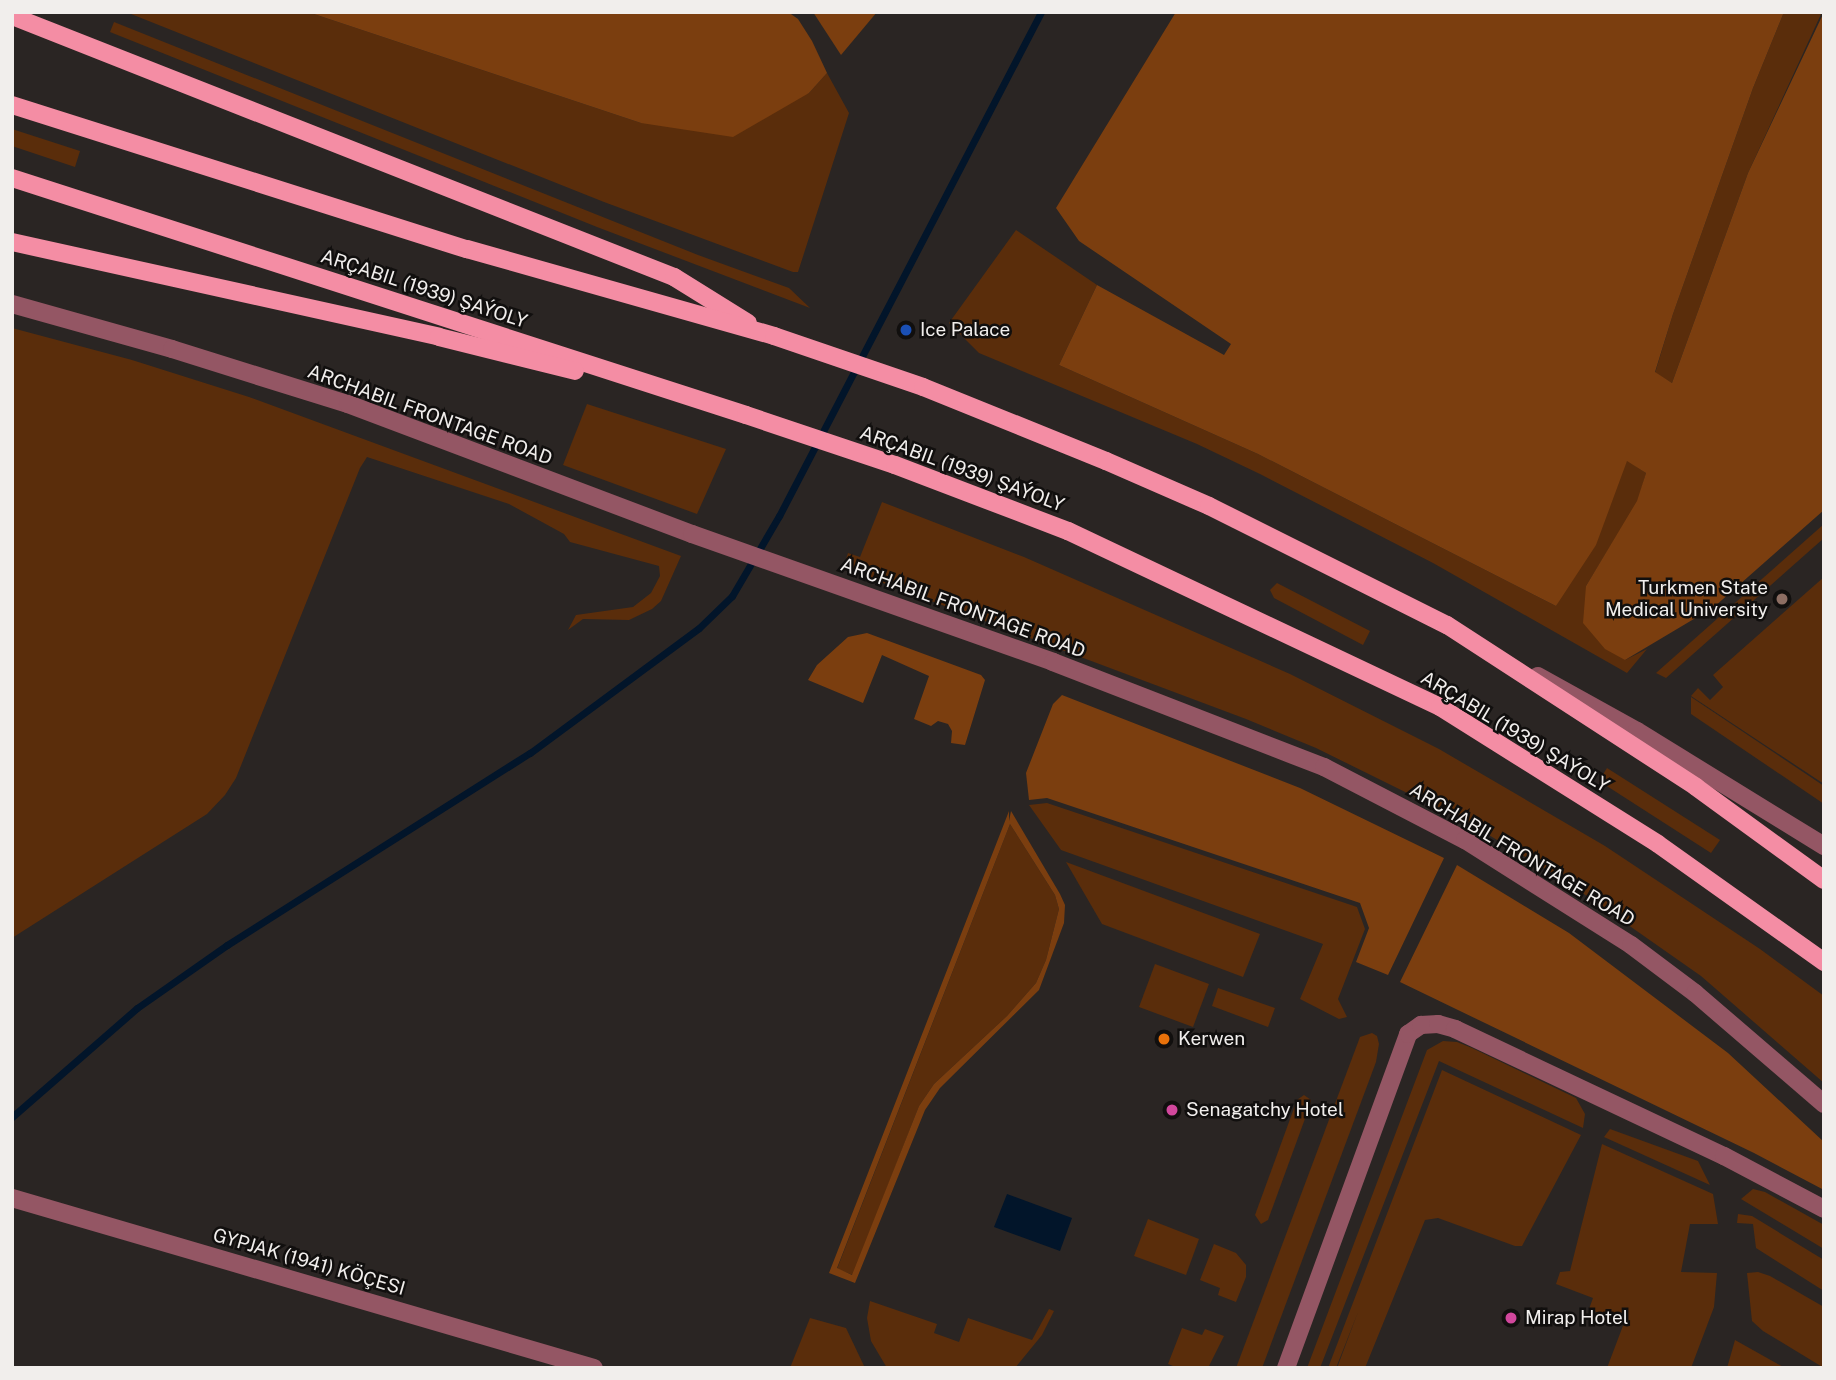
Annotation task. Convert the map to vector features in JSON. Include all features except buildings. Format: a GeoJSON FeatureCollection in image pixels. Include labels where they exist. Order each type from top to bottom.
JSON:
{"type":"FeatureCollection","features":[{"type":"Feature","properties":{"kind":"main road"},"geometry":{"type":"LineString","coordinates":[[12,16],[674,277],[770,335]]}},
{"type":"Feature","properties":{"kind":"main road"},"geometry":{"type":"LineString","coordinates":[[12,105],[467,249],[770,335],[923,387],[1209,506],[1447,625],[1696,787],[1824,880]]}},
{"type":"Feature","properties":{"kind":"main road","name":"ARÇABIL (1939) ŞAÝOLY"},"geometry":{"type":"LineString","coordinates":[[12,178],[746,415],[895,465],[1068,531],[1440,707],[1658,844],[1824,962]]}},
{"type":"Feature","properties":{"kind":"main road"},"geometry":{"type":"LineString","coordinates":[[12,242],[439,337],[724,408]]}},
{"type":"Feature","properties":{"kind":"street","name":"ARCHABIL FRONTAGE ROAD"},"geometry":{"type":"LineString","coordinates":[[12,304],[348,404],[692,534],[1053,662],[1276,748],[1404,807],[1544,888],[1695,993],[1824,1104]]}},
{"type":"Feature","properties":{"kind":"street"},"geometry":{"type":"LineString","coordinates":[[1447,625],[1637,731],[1824,846]]}},
{"type":"Feature","properties":{"kind":"street"},"geometry":{"type":"LineString","coordinates":[[1286,1368],[1408,1034],[1421,1025],[1437,1024],[1455,1029],[1724,1156],[1824,1209]]}},
{"type":"Feature","properties":{"kind":"street","name":"GYPJAK (1941) KÖÇESI"},"geometry":{"type":"LineString","coordinates":[[12,1198],[594,1368]]}},
{"type":"Feature","properties":{"kind":"shaded area"},"geometry":{"type":"Polygon","coordinates":[[[126,12],[308,12],[641,123],[809,93],[827,73],[849,113],[798,272],[793,272],[604,202],[126,12]]]}},
{"type":"Feature","properties":{"kind":"shaded area"},"geometry":{"type":"Polygon","coordinates":[[[308,12],[788,12],[798,19],[827,73],[809,93],[733,137],[641,123],[308,12]]]}},
{"type":"Feature","properties":{"kind":"shaded area"},"geometry":{"type":"Polygon","coordinates":[[[813,12],[877,12],[841,55],[813,12]]]}},
{"type":"Feature","properties":{"kind":"shaded area"},"geometry":{"type":"Polygon","coordinates":[[[1176,12],[1784,12],[1753,88],[1655,372],[1672,383],[1748,173],[1824,12],[1824,510],[1714,607],[1625,660],[1605,649],[1583,623],[1586,586],[1637,501],[1646,473],[1627,461],[1596,545],[1556,606],[1258,454],[1059,365],[1097,285],[1224,355],[1231,344],[1079,241],[1056,208],[1176,12]]]}},
{"type":"Feature","properties":{"kind":"shaded area"},"geometry":{"type":"Polygon","coordinates":[[[1784,12],[1822,12],[1748,173],[1672,383],[1655,373],[1673,314],[1753,88],[1784,12]]]}},
{"type":"Feature","properties":{"kind":"shaded area"},"geometry":{"type":"Polygon","coordinates":[[[114,22],[698,255],[789,288],[810,308],[597,227],[110,32],[114,22]]]}},
{"type":"Feature","properties":{"kind":"shaded area"},"geometry":{"type":"Polygon","coordinates":[[[12,129],[80,151],[75,167],[12,146],[12,129]]]}},
{"type":"Feature","properties":{"kind":"shaded area"},"geometry":{"type":"Polygon","coordinates":[[[1016,230],[1097,285],[1059,365],[1258,454],[1556,606],[1627,460],[1646,473],[1638,501],[1586,586],[1625,660],[1647,649],[1627,673],[1433,563],[1260,474],[1197,444],[979,353],[949,323],[1016,230]]]}},
{"type":"Feature","properties":{"kind":"shaded area"},"geometry":{"type":"Polygon","coordinates":[[[12,328],[132,360],[249,397],[681,556],[661,601],[652,609],[629,620],[583,619],[568,630],[576,615],[633,607],[651,593],[660,576],[659,566],[570,542],[564,534],[509,504],[367,457],[360,468],[236,778],[225,795],[207,814],[12,938],[12,328]]]}},
{"type":"Feature","properties":{"kind":"shaded area"},"geometry":{"type":"Polygon","coordinates":[[[587,404],[726,449],[697,514],[563,465],[587,404]]]}},
{"type":"Feature","properties":{"kind":"shaded area"},"geometry":{"type":"Polygon","coordinates":[[[882,502],[1024,557],[1290,674],[1439,749],[1605,846],[1760,949],[1824,996],[1824,1083],[1701,976],[1564,880],[1472,825],[1316,748],[1246,719],[843,568],[848,553],[860,557],[882,502]]]}},
{"type":"Feature","properties":{"kind":"shaded area"},"geometry":{"type":"Polygon","coordinates":[[[1824,524],[1824,538],[1666,678],[1656,673],[1824,524]]]}},
{"type":"Feature","properties":{"kind":"shaded area","name":"Turkmen State Medical University"},"geometry":{"type":"Polygon","coordinates":[[[1824,577],[1824,784],[1691,696],[1698,688],[1710,700],[1723,687],[1713,675],[1824,577]]]}},
{"type":"Feature","properties":{"kind":"shaded area"},"geometry":{"type":"Polygon","coordinates":[[[1277,583],[1370,631],[1363,645],[1274,598],[1270,590],[1277,583]]]}},
{"type":"Feature","properties":{"kind":"shaded area"},"geometry":{"type":"Polygon","coordinates":[[[867,633],[981,675],[985,680],[965,745],[951,743],[952,731],[948,724],[938,721],[931,726],[914,719],[929,676],[882,655],[863,703],[808,680],[817,665],[848,637],[867,633]]]}},
{"type":"Feature","properties":{"kind":"shaded area"},"geometry":{"type":"Polygon","coordinates":[[[1062,695],[1300,788],[1444,858],[1388,975],[1356,962],[1369,928],[1360,903],[1047,798],[1029,800],[1026,773],[1053,704],[1062,695]]]}},
{"type":"Feature","properties":{"kind":"shaded area"},"geometry":{"type":"Polygon","coordinates":[[[1691,697],[1824,786],[1824,804],[1691,714],[1691,697]]]}},
{"type":"Feature","properties":{"kind":"shaded area"},"geometry":{"type":"Polygon","coordinates":[[[1607,768],[1720,840],[1711,853],[1599,781],[1607,768]]]}},
{"type":"Feature","properties":{"kind":"shaded area"},"geometry":{"type":"Polygon","coordinates":[[[1047,803],[1357,907],[1365,929],[1338,999],[1347,1017],[1339,1019],[1300,999],[1323,944],[1061,850],[1029,805],[1047,803]]]}},
{"type":"Feature","properties":{"kind":"shaded area"},"geometry":{"type":"Polygon","coordinates":[[[1011,811],[1065,905],[1064,923],[1039,990],[940,1088],[925,1110],[855,1283],[829,1273],[1011,811]],[[1010,824],[837,1268],[852,1275],[919,1106],[934,1084],[1007,1016],[1036,983],[1046,960],[1059,909],[1055,895],[1010,824]]]}},
{"type":"Feature","properties":{"kind":"shaded area"},"geometry":{"type":"Polygon","coordinates":[[[1010,824],[1055,895],[1059,909],[1046,960],[1036,983],[1007,1016],[934,1084],[919,1106],[853,1275],[837,1269],[1010,824]]]}},
{"type":"Feature","properties":{"kind":"shaded area"},"geometry":{"type":"Polygon","coordinates":[[[1066,862],[1260,934],[1243,977],[1102,924],[1066,862]]]}},
{"type":"Feature","properties":{"kind":"shaded area"},"geometry":{"type":"Polygon","coordinates":[[[1457,865],[1569,933],[1728,1053],[1824,1142],[1824,1190],[1754,1153],[1400,982],[1457,865]]]}},
{"type":"Feature","properties":{"kind":"shaded area"},"geometry":{"type":"Polygon","coordinates":[[[1155,964],[1209,984],[1193,1027],[1139,1007],[1155,964]]]}},
{"type":"Feature","properties":{"kind":"shaded area"},"geometry":{"type":"Polygon","coordinates":[[[1218,988],[1275,1008],[1268,1027],[1212,1006],[1218,988]]]}},
{"type":"Feature","properties":{"kind":"shaded area"},"geometry":{"type":"Polygon","coordinates":[[[1372,1033],[1377,1036],[1379,1044],[1376,1062],[1262,1368],[1236,1368],[1360,1037],[1372,1033]]]}},
{"type":"Feature","properties":{"kind":"shaded area"},"geometry":{"type":"Polygon","coordinates":[[[1443,1041],[1457,1042],[1472,1048],[1576,1098],[1585,1114],[1583,1128],[1439,1061],[1320,1368],[1307,1368],[1427,1050],[1443,1041]]]}},
{"type":"Feature","properties":{"kind":"shaded area"},"geometry":{"type":"Polygon","coordinates":[[[1442,1070],[1581,1135],[1522,1246],[1515,1246],[1438,1218],[1425,1220],[1365,1368],[1337,1368],[1358,1312],[1336,1368],[1328,1368],[1442,1070]]]}},
{"type":"Feature","properties":{"kind":"shaded area"},"geometry":{"type":"Polygon","coordinates":[[[1304,1095],[1311,1100],[1310,1105],[1268,1220],[1261,1224],[1255,1215],[1297,1100],[1304,1095]]]}},
{"type":"Feature","properties":{"kind":"shaded area"},"geometry":{"type":"Polygon","coordinates":[[[1610,1129],[1698,1161],[1710,1185],[1604,1137],[1610,1129]]]}},
{"type":"Feature","properties":{"kind":"shaded area"},"geometry":{"type":"Polygon","coordinates":[[[1602,1144],[1713,1194],[1718,1224],[1690,1224],[1681,1272],[1717,1273],[1714,1307],[1691,1368],[1607,1368],[1624,1323],[1589,1309],[1593,1298],[1556,1284],[1560,1272],[1570,1271],[1602,1144]]]}},
{"type":"Feature","properties":{"kind":"shaded area"},"geometry":{"type":"Polygon","coordinates":[[[1753,1189],[1765,1192],[1824,1225],[1824,1249],[1741,1199],[1753,1189]]]}},
{"type":"Feature","properties":{"kind":"shaded area"},"geometry":{"type":"Polygon","coordinates":[[[1738,1214],[1752,1216],[1824,1260],[1824,1291],[1756,1248],[1753,1224],[1737,1223],[1738,1214]]]}},
{"type":"Feature","properties":{"kind":"shaded area"},"geometry":{"type":"Polygon","coordinates":[[[1148,1219],[1199,1239],[1186,1275],[1134,1256],[1148,1219]]]}},
{"type":"Feature","properties":{"kind":"shaded area"},"geometry":{"type":"Polygon","coordinates":[[[1214,1244],[1236,1253],[1246,1265],[1246,1277],[1236,1302],[1218,1295],[1220,1288],[1200,1280],[1214,1244]]]}},
{"type":"Feature","properties":{"kind":"shaded area"},"geometry":{"type":"Polygon","coordinates":[[[1758,1272],[1824,1307],[1824,1368],[1763,1331],[1752,1321],[1747,1273],[1758,1272]]]}},
{"type":"Feature","properties":{"kind":"shaded area"},"geometry":{"type":"Polygon","coordinates":[[[870,1301],[937,1324],[934,1333],[959,1342],[968,1318],[1032,1340],[1049,1309],[1054,1311],[1042,1335],[1015,1368],[887,1368],[871,1341],[867,1318],[870,1301]]]}},
{"type":"Feature","properties":{"kind":"shaded area"},"geometry":{"type":"Polygon","coordinates":[[[810,1318],[846,1328],[865,1368],[790,1368],[810,1318]]]}},
{"type":"Feature","properties":{"kind":"shaded area"},"geometry":{"type":"Polygon","coordinates":[[[1182,1328],[1202,1335],[1205,1329],[1224,1336],[1208,1368],[1178,1368],[1168,1364],[1182,1328]]]}},
{"type":"Feature","properties":{"kind":"shaded area"},"geometry":{"type":"Polygon","coordinates":[[[1735,1340],[1785,1368],[1727,1368],[1735,1340]]]}},
{"type":"Feature","properties":{"kind":"water"},"geometry":{"type":"Polygon","coordinates":[[[1007,1194],[1072,1218],[1060,1251],[994,1227],[1007,1194]]]}},
{"type":"Feature","properties":{"kind":"waterway"},"geometry":{"type":"LineString","coordinates":[[12,1117],[137,1008],[227,945],[530,753],[699,628],[732,596],[779,516],[1041,12]]}},
{"type":"Feature","properties":{"kind":"place","name":"Ice Palace"},"geometry":{"type":"Point","coordinates":[906,330]}},
{"type":"Feature","properties":{"kind":"place","name":"Turkmen State Medical University"},"geometry":{"type":"Point","coordinates":[1782,599]}},
{"type":"Feature","properties":{"kind":"place","name":"Kerwen"},"geometry":{"type":"Point","coordinates":[1164,1039]}},
{"type":"Feature","properties":{"kind":"place","name":"Senagatchy Hotel"},"geometry":{"type":"Point","coordinates":[1172,1110]}},
{"type":"Feature","properties":{"kind":"place","name":"Mirap Hotel"},"geometry":{"type":"Point","coordinates":[1511,1318]}}]}
